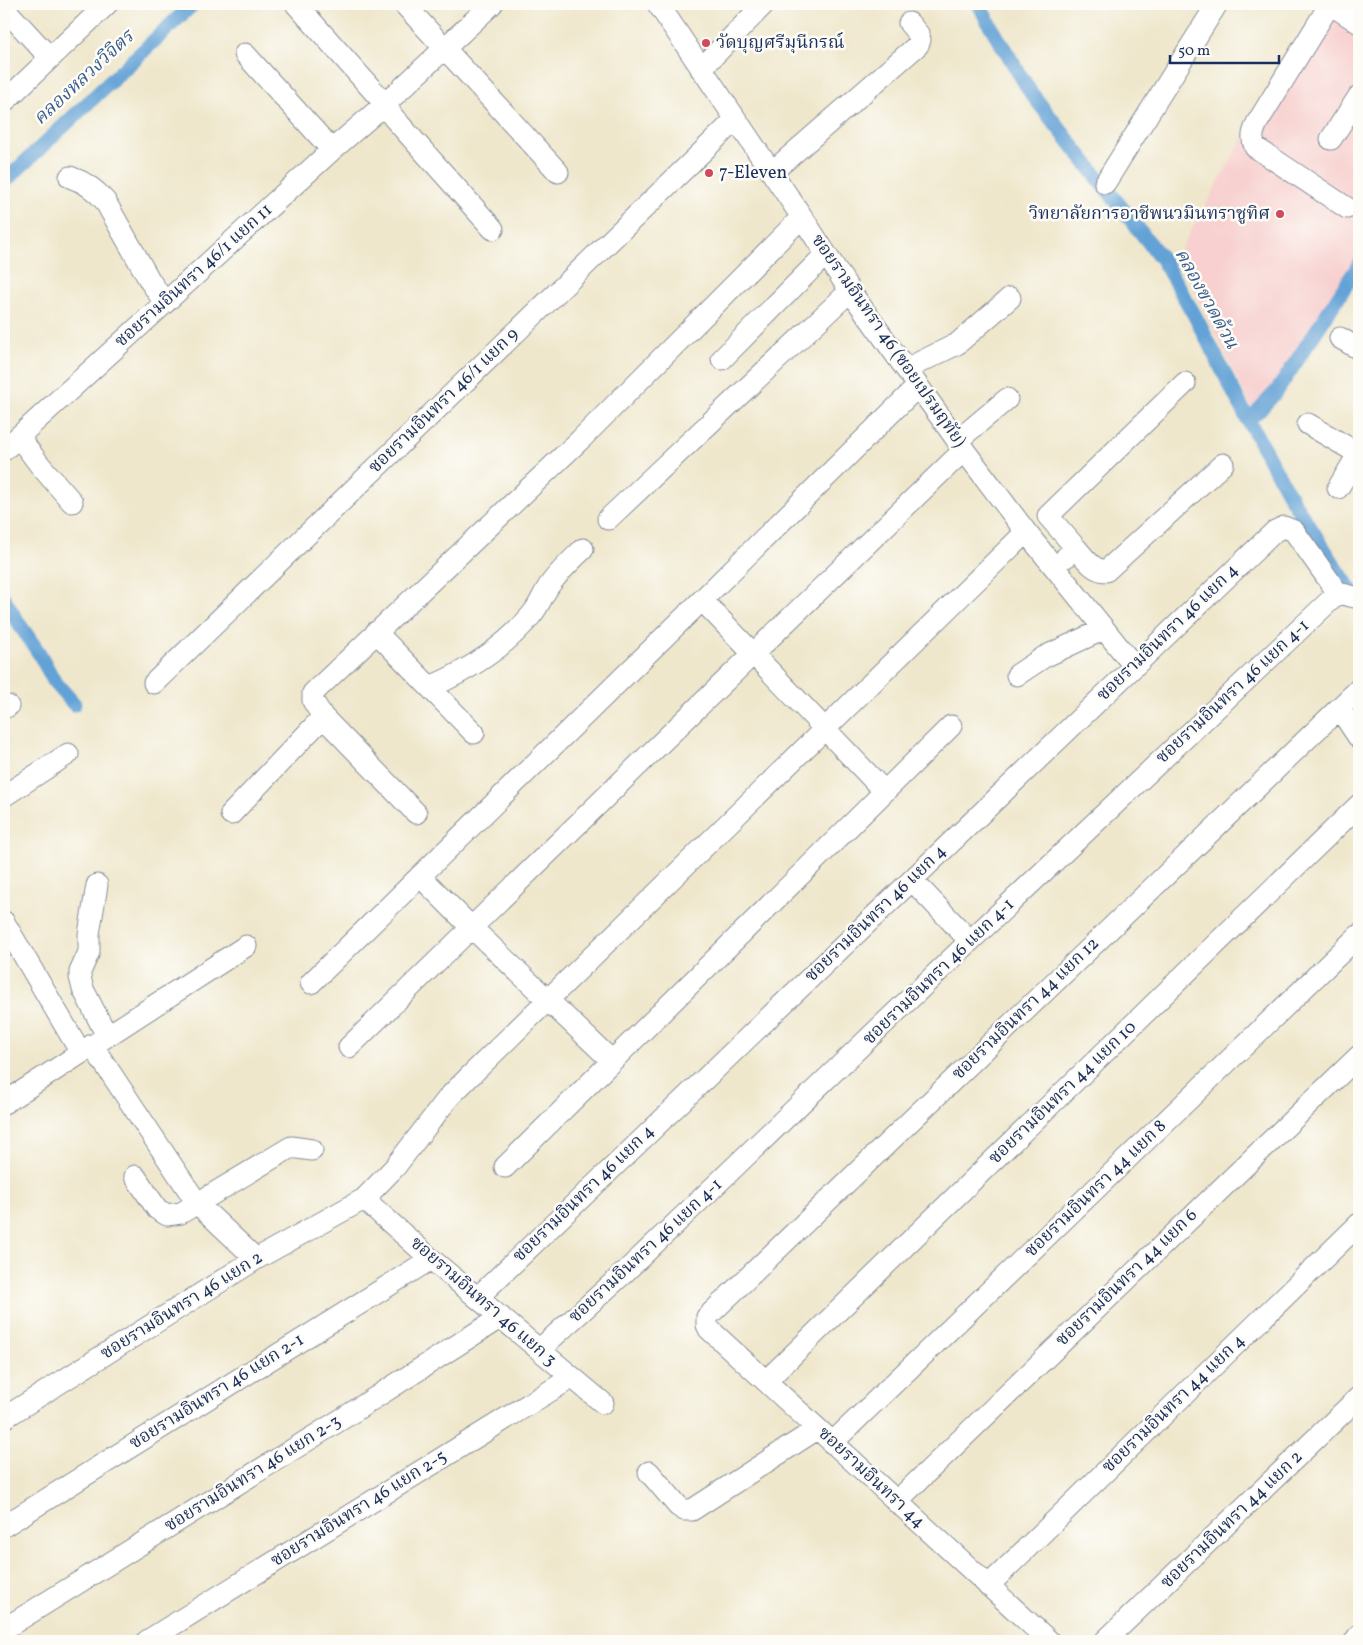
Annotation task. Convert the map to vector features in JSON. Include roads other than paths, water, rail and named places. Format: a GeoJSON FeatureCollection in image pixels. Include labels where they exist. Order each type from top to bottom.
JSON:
{"type":"FeatureCollection","features":[{"type":"Feature","properties":{"kind":"street"},"geometry":{"type":"LineString","coordinates":[[4,102],[107,4]]}},
{"type":"Feature","properties":{"kind":"street"},"geometry":{"type":"LineString","coordinates":[[296,4],[493,229]]}},
{"type":"Feature","properties":{"kind":"street"},"geometry":{"type":"LineString","coordinates":[[404,4],[558,172]]}},
{"type":"Feature","properties":{"kind":"street","name":"ซอยรามอินทรา 46/1 แยก 11"},"geometry":{"type":"LineString","coordinates":[[11,443],[492,4]]}},
{"type":"Feature","properties":{"kind":"street","name":"ซอยรามอินทรา 46 (ซอยเปรมฤทัย)"},"geometry":{"type":"LineString","coordinates":[[658,4],[850,291],[1026,532],[1134,666]]}},
{"type":"Feature","properties":{"kind":"street"},"geometry":{"type":"LineString","coordinates":[[701,69],[764,4]]}},
{"type":"Feature","properties":{"kind":"street"},"geometry":{"type":"LineString","coordinates":[[1104,183],[1217,4]]}},
{"type":"Feature","properties":{"kind":"street"},"geometry":{"type":"LineString","coordinates":[[1347,208],[1255,147],[1252,140],[1257,123],[1330,4],[1359,23]]}},
{"type":"Feature","properties":{"kind":"street"},"geometry":{"type":"LineString","coordinates":[[4,8],[50,58]]}},
{"type":"Feature","properties":{"kind":"street"},"geometry":{"type":"LineString","coordinates":[[772,172],[918,45],[920,40],[918,35],[909,23]]}},
{"type":"Feature","properties":{"kind":"street"},"geometry":{"type":"LineString","coordinates":[[245,54],[332,150]]}},
{"type":"Feature","properties":{"kind":"street"},"geometry":{"type":"LineString","coordinates":[[1331,139],[1359,96]]}},
{"type":"Feature","properties":{"kind":"street","name":"ซอยรามอินทรา 46/1 แยก 9"},"geometry":{"type":"LineString","coordinates":[[154,683],[735,120]]}},
{"type":"Feature","properties":{"kind":"street"},"geometry":{"type":"LineString","coordinates":[[70,177],[82,181],[96,190],[105,201],[164,303]]}},
{"type":"Feature","properties":{"kind":"street"},"geometry":{"type":"LineString","coordinates":[[416,813],[323,717],[313,701],[313,693],[580,440],[802,217]]}},
{"type":"Feature","properties":{"kind":"street"},"geometry":{"type":"LineString","coordinates":[[722,359],[826,254]]}},
{"type":"Feature","properties":{"kind":"street"},"geometry":{"type":"LineString","coordinates":[[608,519],[850,291]]}},
{"type":"Feature","properties":{"kind":"street"},"geometry":{"type":"LineString","coordinates":[[311,983],[702,600],[912,377],[956,344],[1010,298]]}},
{"type":"Feature","properties":{"kind":"street"},"geometry":{"type":"LineString","coordinates":[[1340,338],[1359,350]]}},
{"type":"Feature","properties":{"kind":"street"},"geometry":{"type":"LineString","coordinates":[[1185,383],[1048,516],[1094,568],[1099,571],[1106,571],[1223,464]]}},
{"type":"Feature","properties":{"kind":"street"},"geometry":{"type":"LineString","coordinates":[[349,1047],[753,654],[1007,399]]}},
{"type":"Feature","properties":{"kind":"street"},"geometry":{"type":"LineString","coordinates":[[1308,424],[1359,453],[1338,488]]}},
{"type":"Feature","properties":{"kind":"street"},"geometry":{"type":"LineString","coordinates":[[11,443],[39,464],[72,502]]}},
{"type":"Feature","properties":{"kind":"street","name":"ซอยรามอินทรา 46 แยก 4"},"geometry":{"type":"LineString","coordinates":[[478,1297],[1275,531],[1284,527],[1294,531],[1338,592]]}},
{"type":"Feature","properties":{"kind":"street","name":"ซอยรามอินทรา 46 แยก 2"},"geometry":{"type":"LineString","coordinates":[[4,1418],[256,1259],[364,1199],[409,1151],[449,1097],[1026,532]]}},
{"type":"Feature","properties":{"kind":"street"},"geometry":{"type":"LineString","coordinates":[[1056,568],[1076,548]]}},
{"type":"Feature","properties":{"kind":"street"},"geometry":{"type":"LineString","coordinates":[[430,687],[445,681],[501,646],[532,614],[550,584],[583,549]]}},
{"type":"Feature","properties":{"kind":"street"},"geometry":{"type":"LineString","coordinates":[[1338,592],[1359,598]]}},
{"type":"Feature","properties":{"kind":"street","name":"ซอยรามอินทรา 46 แยก 4-1"},"geometry":{"type":"LineString","coordinates":[[540,1349],[639,1258],[1338,592]]}},
{"type":"Feature","properties":{"kind":"street"},"geometry":{"type":"LineString","coordinates":[[702,600],[884,791]]}},
{"type":"Feature","properties":{"kind":"street"},"geometry":{"type":"LineString","coordinates":[[1017,675],[1044,656],[1104,629]]}},
{"type":"Feature","properties":{"kind":"street"},"geometry":{"type":"LineString","coordinates":[[376,632],[474,733]]}},
{"type":"Feature","properties":{"kind":"street","name":"ซอยรามอินทรา 44 แยก 12"},"geometry":{"type":"LineString","coordinates":[[713,1311],[1359,689]]}},
{"type":"Feature","properties":{"kind":"street"},"geometry":{"type":"LineString","coordinates":[[1339,708],[1359,738]]}},
{"type":"Feature","properties":{"kind":"street"},"geometry":{"type":"LineString","coordinates":[[231,814],[323,717]]}},
{"type":"Feature","properties":{"kind":"street"},"geometry":{"type":"LineString","coordinates":[[505,1167],[951,726]]}},
{"type":"Feature","properties":{"kind":"street"},"geometry":{"type":"LineString","coordinates":[[4,796],[68,754]]}},
{"type":"Feature","properties":{"kind":"street","name":"ซอยรามอินทรา 44 แยก 10"},"geometry":{"type":"LineString","coordinates":[[766,1381],[1359,805]]}},
{"type":"Feature","properties":{"kind":"street"},"geometry":{"type":"LineString","coordinates":[[420,876],[472,928],[612,1060]]}},
{"type":"Feature","properties":{"kind":"street"},"geometry":{"type":"LineString","coordinates":[[912,880],[970,941]]}},
{"type":"Feature","properties":{"kind":"street"},"geometry":{"type":"LineString","coordinates":[[93,1044],[80,972],[89,952],[89,934],[97,886]]}},
{"type":"Feature","properties":{"kind":"street"},"geometry":{"type":"LineString","coordinates":[[4,922],[93,1044],[197,1203],[256,1259]]}},
{"type":"Feature","properties":{"kind":"street","name":"ซอยรามอินทรา 44 แยก 8"},"geometry":{"type":"LineString","coordinates":[[649,1472],[678,1506],[684,1510],[692,1510],[825,1436],[1359,935]]}},
{"type":"Feature","properties":{"kind":"street"},"geometry":{"type":"LineString","coordinates":[[4,1103],[246,946]]}},
{"type":"Feature","properties":{"kind":"street","name":"ซอยรามอินทรา 44 แยก 6"},"geometry":{"type":"LineString","coordinates":[[896,1502],[1359,1056]]}},
{"type":"Feature","properties":{"kind":"street"},"geometry":{"type":"LineString","coordinates":[[135,1176],[157,1209],[167,1215],[181,1213],[291,1147],[312,1150]]}},
{"type":"Feature","properties":{"kind":"street","name":"ซอยรามอินทรา 46 แยก 3"},"geometry":{"type":"LineString","coordinates":[[364,1199],[431,1259],[603,1403]]}},
{"type":"Feature","properties":{"kind":"street","name":"ซอยรามอินทรา 44 แยก 4"},"geometry":{"type":"LineString","coordinates":[[988,1586],[1359,1224]]}},
{"type":"Feature","properties":{"kind":"street","name":"ซอยรามอินทรา 46 แยก 2-1"},"geometry":{"type":"LineString","coordinates":[[4,1526],[431,1259]]}},
{"type":"Feature","properties":{"kind":"street","name":"ซอยรามอินทรา 44"},"geometry":{"type":"LineString","coordinates":[[713,1311],[706,1320],[710,1329],[1049,1641]]}},
{"type":"Feature","properties":{"kind":"street","name":"ซอยรามอินทรา 46 แยก 2-3"},"geometry":{"type":"LineString","coordinates":[[4,1629],[346,1417],[501,1317]]}},
{"type":"Feature","properties":{"kind":"street","name":"ซอยรามอินทรา 46 แยก 2-5"},"geometry":{"type":"LineString","coordinates":[[147,1641],[571,1378]]}},
{"type":"Feature","properties":{"kind":"street","name":"ซอยรามอินทรา 44 แยก 2"},"geometry":{"type":"LineString","coordinates":[[1117,1637],[1359,1397]]}},
{"type":"Feature","properties":{"kind":"street"},"geometry":{"type":"LineString","coordinates":[[1355,1641],[1359,1635]]}},
{"type":"Feature","properties":{"kind":"waterway","name":"คลองหลวงวิจิตร"},"geometry":{"type":"LineString","coordinates":[[4,182],[193,4]]}},
{"type":"Feature","properties":{"kind":"waterway","name":"คลองขวดด้วน"},"geometry":{"type":"LineString","coordinates":[[979,4],[1031,93],[1162,259],[1195,316],[1248,420],[1291,498],[1357,600]]}},
{"type":"Feature","properties":{"kind":"waterway"},"geometry":{"type":"LineString","coordinates":[[1248,420],[1277,391],[1359,265]]}},
{"type":"Feature","properties":{"kind":"waterway"},"geometry":{"type":"LineString","coordinates":[[4,599],[39,653],[54,681],[74,704]]}},
{"type":"Feature","properties":{"kind":"place","name":"วัดบุญศรีมุนีกรณ์"},"geometry":{"type":"Point","coordinates":[706,43]}},
{"type":"Feature","properties":{"kind":"place","name":"7-Eleven"},"geometry":{"type":"Point","coordinates":[709,173]}},
{"type":"Feature","properties":{"kind":"place","name":"วิทยาลัยการอาชีพนวมินทราชูทิศ"},"geometry":{"type":"Point","coordinates":[1280,214]}}]}
